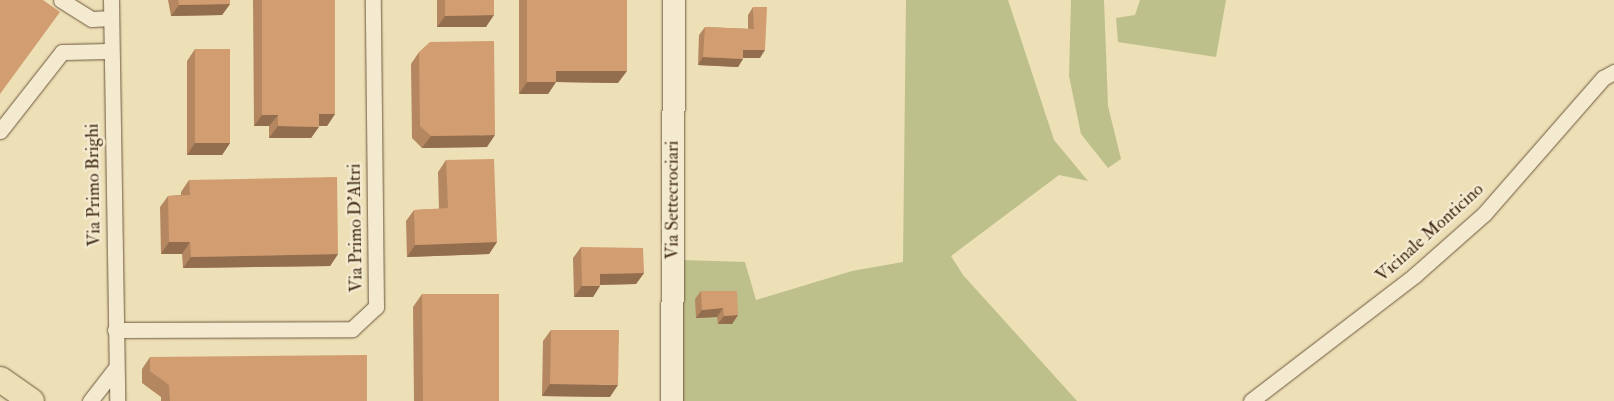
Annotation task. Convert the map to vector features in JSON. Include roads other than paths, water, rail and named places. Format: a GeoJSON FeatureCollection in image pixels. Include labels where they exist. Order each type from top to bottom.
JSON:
{"type":"FeatureCollection","features":[{"type":"Feature","properties":{"kind":"main road","name":"Via Settecrociari"},"geometry":{"type":"LineString","coordinates":[[672,401],[674,0]]}},
{"type":"Feature","properties":{"kind":"main road"},"geometry":{"type":"LineString","coordinates":[[0,379],[31,401]]}},
{"type":"Feature","properties":{"kind":"street"},"geometry":{"type":"LineString","coordinates":[[61,0],[92,19],[111,18]]}},
{"type":"Feature","properties":{"kind":"street","name":"Via Primo Brighi"},"geometry":{"type":"LineString","coordinates":[[111,0],[115,369],[117,401]]}},
{"type":"Feature","properties":{"kind":"street","name":"Via Primo D'Altri"},"geometry":{"type":"LineString","coordinates":[[115,330],[352,329],[376,307],[373,0]]}},
{"type":"Feature","properties":{"kind":"street"},"geometry":{"type":"LineString","coordinates":[[0,131],[62,52],[111,51]]}},
{"type":"Feature","properties":{"kind":"street","name":"Vicinale Monticino"},"geometry":{"type":"LineString","coordinates":[[1251,401],[1415,275],[1484,214],[1603,78],[1614,72]]}},
{"type":"Feature","properties":{"kind":"street"},"geometry":{"type":"LineString","coordinates":[[90,401],[115,369]]}}]}
